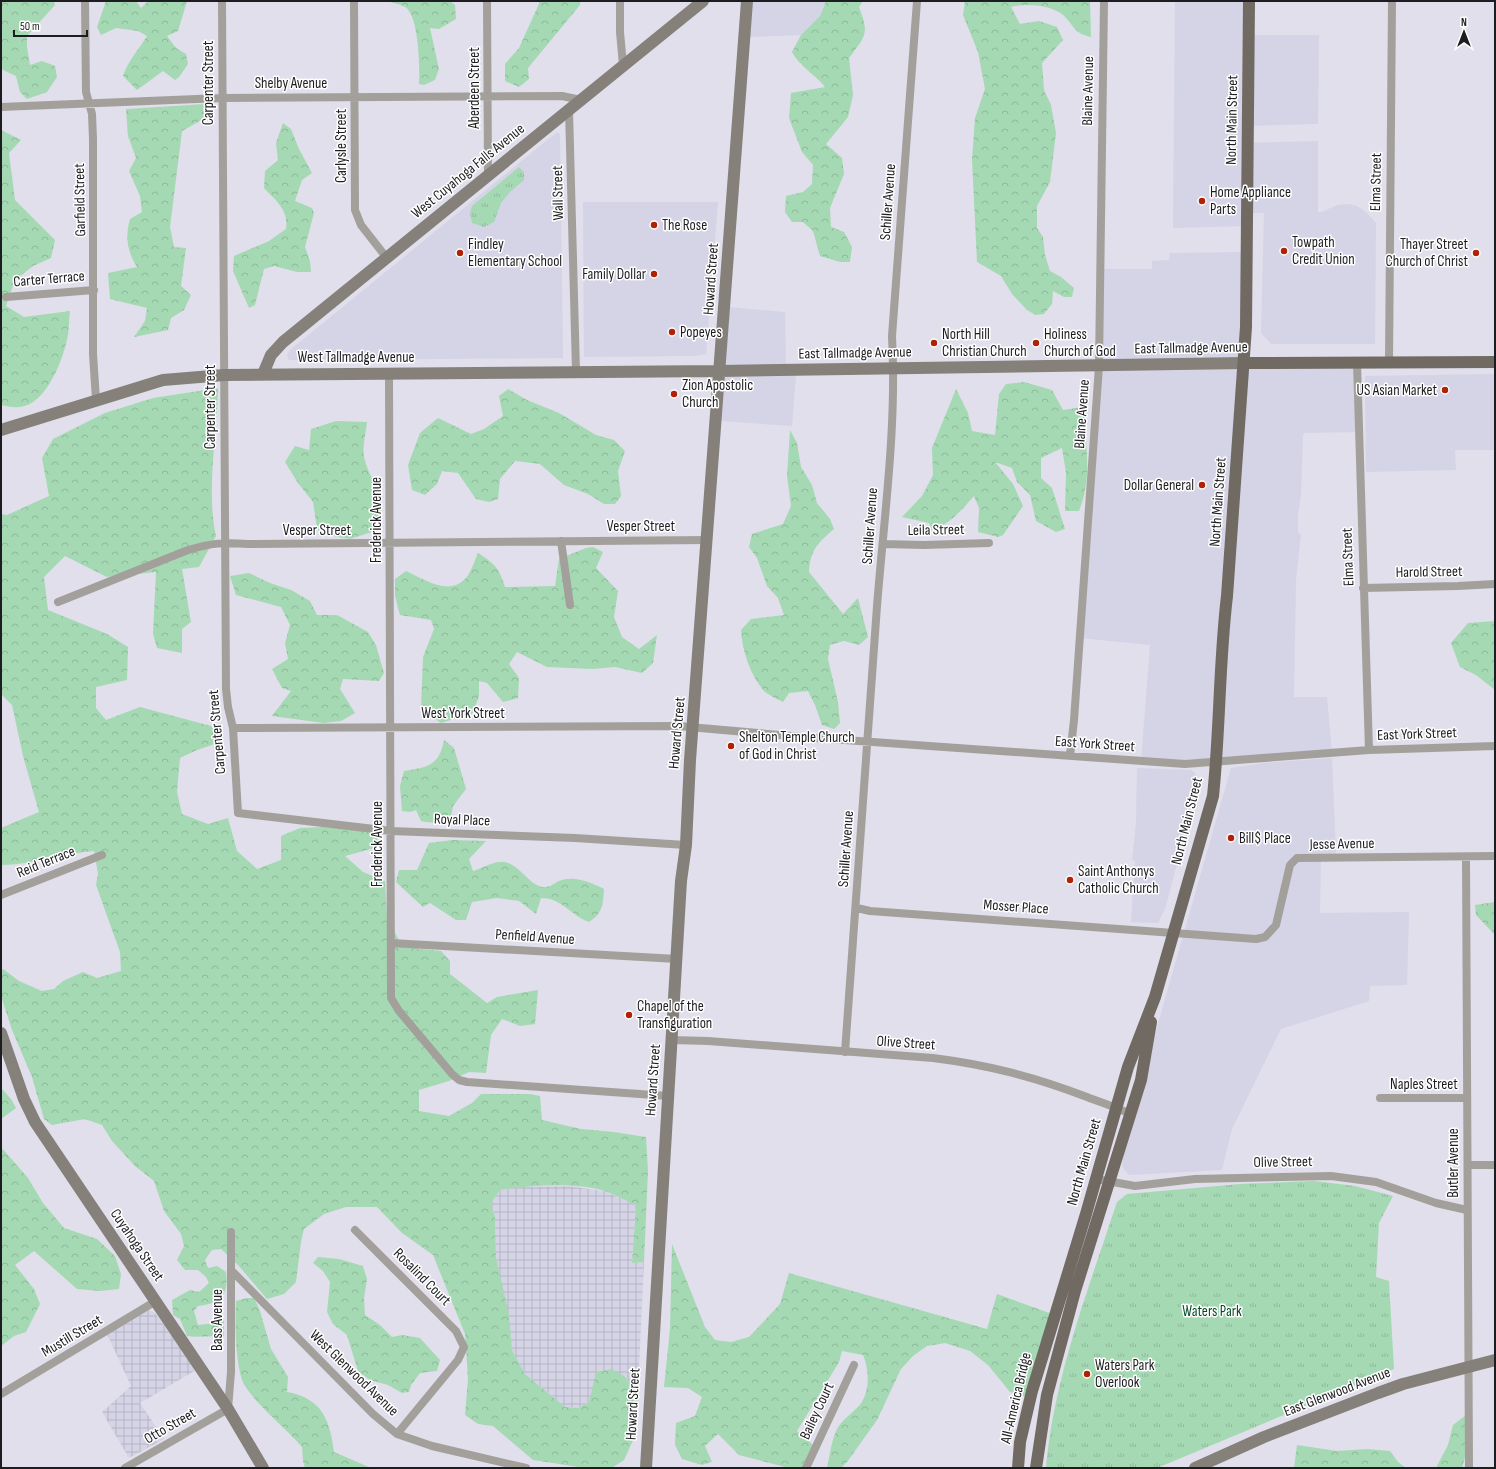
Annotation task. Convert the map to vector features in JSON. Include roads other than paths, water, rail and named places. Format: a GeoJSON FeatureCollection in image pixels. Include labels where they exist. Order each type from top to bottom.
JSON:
{"type":"FeatureCollection","features":[{"type":"Feature","properties":{"kind":"main road","name":"West Cuyahoga Falls Avenue"},"geometry":{"type":"LineString","coordinates":[[263,374],[271,355],[283,342],[703,1]]}},
{"type":"Feature","properties":{"kind":"main road","name":"Howard Street"},"geometry":{"type":"LineString","coordinates":[[646,1468],[682,881],[686,845],[747,1]]}},
{"type":"Feature","properties":{"kind":"main road","name":"North Main Street"},"geometry":{"type":"LineString","coordinates":[[1062,1339],[1104,1197],[1102,1180],[1116,1107],[1128,1067],[1155,997],[1213,796],[1217,763],[1224,626],[1244,363],[1249,1]]}},
{"type":"Feature","properties":{"kind":"main road","name":"East Tallmadge Avenue"},"geometry":{"type":"LineString","coordinates":[[720,371],[1244,363],[1495,362]]}},
{"type":"Feature","properties":{"kind":"main road","name":"West Tallmadge Avenue"},"geometry":{"type":"LineString","coordinates":[[1,430],[162,380],[224,375],[263,374],[720,371]]}},
{"type":"Feature","properties":{"kind":"main road","name":"North Main Street"},"geometry":{"type":"LineString","coordinates":[[1048,1336],[1092,1194],[1102,1180],[1130,1114],[1142,1073],[1155,997]]}},
{"type":"Feature","properties":{"kind":"main road","name":"Cuyahoga Street"},"geometry":{"type":"LineString","coordinates":[[1,1033],[24,1099],[35,1122],[228,1409],[263,1468]]}},
{"type":"Feature","properties":{"kind":"main road","name":"All-America Bridge"},"geometry":{"type":"LineString","coordinates":[[1018,1468],[1020,1442],[1032,1391],[1048,1336]]}},
{"type":"Feature","properties":{"kind":"main road","name":"All-America Bridge"},"geometry":{"type":"LineString","coordinates":[[1036,1468],[1047,1395],[1062,1339]]}},
{"type":"Feature","properties":{"kind":"main road","name":"East Glenwood Avenue"},"geometry":{"type":"LineString","coordinates":[[1195,1468],[1264,1437],[1378,1393],[1469,1366],[1495,1360]]}},
{"type":"Feature","properties":{"kind":"street","name":"Garfield Street"},"geometry":{"type":"LineString","coordinates":[[85,1],[85,72],[88,103],[92,114],[93,133],[93,354],[96,400]]}},
{"type":"Feature","properties":{"kind":"street","name":"Carpenter Street"},"geometry":{"type":"LineString","coordinates":[[222,1],[221,98],[226,689],[228,707],[233,728],[238,813]]}},
{"type":"Feature","properties":{"kind":"street","name":"Carlysle Street"},"geometry":{"type":"LineString","coordinates":[[354,1],[355,210],[361,225],[386,258]]}},
{"type":"Feature","properties":{"kind":"street","name":"Aberdeen Street"},"geometry":{"type":"LineString","coordinates":[[487,1],[488,176]]}},
{"type":"Feature","properties":{"kind":"street"},"geometry":{"type":"LineString","coordinates":[[620,1],[620,32],[623,65]]}},
{"type":"Feature","properties":{"kind":"street","name":"Schiller Avenue"},"geometry":{"type":"LineString","coordinates":[[845,1052],[883,544],[894,368],[892,336],[917,1]]}},
{"type":"Feature","properties":{"kind":"street","name":"Blaine Avenue"},"geometry":{"type":"LineString","coordinates":[[1070,756],[1074,720],[1099,366],[1104,1]]}},
{"type":"Feature","properties":{"kind":"street","name":"Elma Street"},"geometry":{"type":"LineString","coordinates":[[1389,362],[1392,1]]}},
{"type":"Feature","properties":{"kind":"street","name":"Shelby Avenue"},"geometry":{"type":"LineString","coordinates":[[1,106],[221,98],[562,96],[581,100]]}},
{"type":"Feature","properties":{"kind":"street","name":"Wall Street"},"geometry":{"type":"LineString","coordinates":[[569,110],[576,371]]}},
{"type":"Feature","properties":{"kind":"street","name":"Carter Terrace"},"geometry":{"type":"LineString","coordinates":[[6,297],[94,290]]}},
{"type":"Feature","properties":{"kind":"street","name":"Elma Street"},"geometry":{"type":"LineString","coordinates":[[1357,363],[1369,750]]}},
{"type":"Feature","properties":{"kind":"street","name":"Frederick Avenue"},"geometry":{"type":"LineString","coordinates":[[389,373],[391,998],[400,1011],[459,1080],[467,1082],[668,1096]]}},
{"type":"Feature","properties":{"kind":"street","name":"Vesper Street"},"geometry":{"type":"LineString","coordinates":[[58,602],[188,550],[210,543],[224,542],[248,544],[708,540]]}},
{"type":"Feature","properties":{"kind":"street"},"geometry":{"type":"LineString","coordinates":[[561,541],[570,605]]}},
{"type":"Feature","properties":{"kind":"street","name":"Leila Street"},"geometry":{"type":"LineString","coordinates":[[883,544],[924,545],[989,543]]}},
{"type":"Feature","properties":{"kind":"street","name":"Harold Street"},"geometry":{"type":"LineString","coordinates":[[1363,588],[1495,584]]}},
{"type":"Feature","properties":{"kind":"street","name":"West York Street"},"geometry":{"type":"LineString","coordinates":[[233,728],[264,729],[391,726],[426,728],[659,725],[694,728]]}},
{"type":"Feature","properties":{"kind":"street","name":"East York Street"},"geometry":{"type":"LineString","coordinates":[[694,728],[1178,764],[1217,763],[1369,750],[1495,746]]}},
{"type":"Feature","properties":{"kind":"street","name":"Royal Place"},"geometry":{"type":"LineString","coordinates":[[238,813],[391,831],[575,838],[686,845]]}},
{"type":"Feature","properties":{"kind":"street","name":"Reid Terrace"},"geometry":{"type":"LineString","coordinates":[[1,895],[102,855]]}},
{"type":"Feature","properties":{"kind":"street","name":"Jesse Avenue"},"geometry":{"type":"LineString","coordinates":[[1173,933],[1256,939],[1265,937],[1276,925],[1290,865],[1297,858],[1495,856]]}},
{"type":"Feature","properties":{"kind":"street","name":"Butler Avenue"},"geometry":{"type":"LineString","coordinates":[[1466,857],[1469,1468]]}},
{"type":"Feature","properties":{"kind":"street","name":"Mosser Place"},"geometry":{"type":"LineString","coordinates":[[856,908],[870,911],[1173,933]]}},
{"type":"Feature","properties":{"kind":"street","name":"Penfield Avenue"},"geometry":{"type":"LineString","coordinates":[[391,943],[677,960]]}},
{"type":"Feature","properties":{"kind":"street","name":"Olive Street"},"geometry":{"type":"LineString","coordinates":[[672,1040],[708,1041],[933,1058],[993,1068],[1048,1083],[1116,1107],[1130,1114]]}},
{"type":"Feature","properties":{"kind":"street","name":"Naples Street"},"geometry":{"type":"LineString","coordinates":[[1380,1098],[1467,1098]]}},
{"type":"Feature","properties":{"kind":"street"},"geometry":{"type":"LineString","coordinates":[[1468,1165],[1495,1165]]}},
{"type":"Feature","properties":{"kind":"street","name":"Olive Street"},"geometry":{"type":"LineString","coordinates":[[1102,1180],[1142,1185],[1195,1179],[1331,1176],[1376,1182],[1436,1203],[1467,1210]]}},
{"type":"Feature","properties":{"kind":"street"},"geometry":{"type":"LineString","coordinates":[[1092,1194],[1104,1197]]}},
{"type":"Feature","properties":{"kind":"street","name":"Rosalind Court"},"geometry":{"type":"LineString","coordinates":[[355,1230],[456,1332],[464,1347],[458,1360],[397,1434]]}},
{"type":"Feature","properties":{"kind":"street","name":"Bass Avenue"},"geometry":{"type":"LineString","coordinates":[[228,1409],[231,1372],[231,1232]]}},
{"type":"Feature","properties":{"kind":"street","name":"West Glenwood Avenue"},"geometry":{"type":"LineString","coordinates":[[231,1270],[372,1414],[397,1434],[432,1446],[526,1468]]}},
{"type":"Feature","properties":{"kind":"street","name":"Mustill Street"},"geometry":{"type":"LineString","coordinates":[[1,1394],[156,1301]]}},
{"type":"Feature","properties":{"kind":"street","name":"Bailey Court"},"geometry":{"type":"LineString","coordinates":[[806,1468],[854,1366]]}},
{"type":"Feature","properties":{"kind":"street","name":"Otto Street"},"geometry":{"type":"LineString","coordinates":[[125,1468],[228,1409]]}},
{"type":"Feature","properties":{"kind":"place","name":"Home Appliance Parts"},"geometry":{"type":"Point","coordinates":[1202,201]}},
{"type":"Feature","properties":{"kind":"place","name":"The Rose"},"geometry":{"type":"Point","coordinates":[654,225]}},
{"type":"Feature","properties":{"kind":"place","name":"Towpath Credit Union"},"geometry":{"type":"Point","coordinates":[1284,251]}},
{"type":"Feature","properties":{"kind":"place","name":"Findley Elementary School"},"geometry":{"type":"Point","coordinates":[460,253]}},
{"type":"Feature","properties":{"kind":"place","name":"Thayer Street Church of Christ"},"geometry":{"type":"Point","coordinates":[1476,253]}},
{"type":"Feature","properties":{"kind":"place","name":"Family Dollar"},"geometry":{"type":"Point","coordinates":[654,274]}},
{"type":"Feature","properties":{"kind":"place","name":"Popeyes"},"geometry":{"type":"Point","coordinates":[672,332]}},
{"type":"Feature","properties":{"kind":"place","name":"North Hill Christian Church"},"geometry":{"type":"Point","coordinates":[934,343]}},
{"type":"Feature","properties":{"kind":"place","name":"Holiness Church of God"},"geometry":{"type":"Point","coordinates":[1036,343]}},
{"type":"Feature","properties":{"kind":"place","name":"US Asian Market"},"geometry":{"type":"Point","coordinates":[1445,390]}},
{"type":"Feature","properties":{"kind":"place","name":"Zion Apostolic Church"},"geometry":{"type":"Point","coordinates":[674,394]}},
{"type":"Feature","properties":{"kind":"place","name":"Dollar General"},"geometry":{"type":"Point","coordinates":[1202,485]}},
{"type":"Feature","properties":{"kind":"place","name":"Shelton Temple Church of God in Christ"},"geometry":{"type":"Point","coordinates":[731,746]}},
{"type":"Feature","properties":{"kind":"place","name":"Bill$ Place"},"geometry":{"type":"Point","coordinates":[1231,838]}},
{"type":"Feature","properties":{"kind":"place","name":"Saint Anthonys Catholic Church"},"geometry":{"type":"Point","coordinates":[1070,880]}},
{"type":"Feature","properties":{"kind":"place","name":"Chapel of the Transfiguration"},"geometry":{"type":"Point","coordinates":[629,1015]}},
{"type":"Feature","properties":{"kind":"place","name":"Waters Park Overlook"},"geometry":{"type":"Point","coordinates":[1087,1374]}},
{"type":"Feature","properties":{"kind":"park label","name":"Waters Park"},"geometry":{"type":"Point","coordinates":[1212,1311]}}]}
